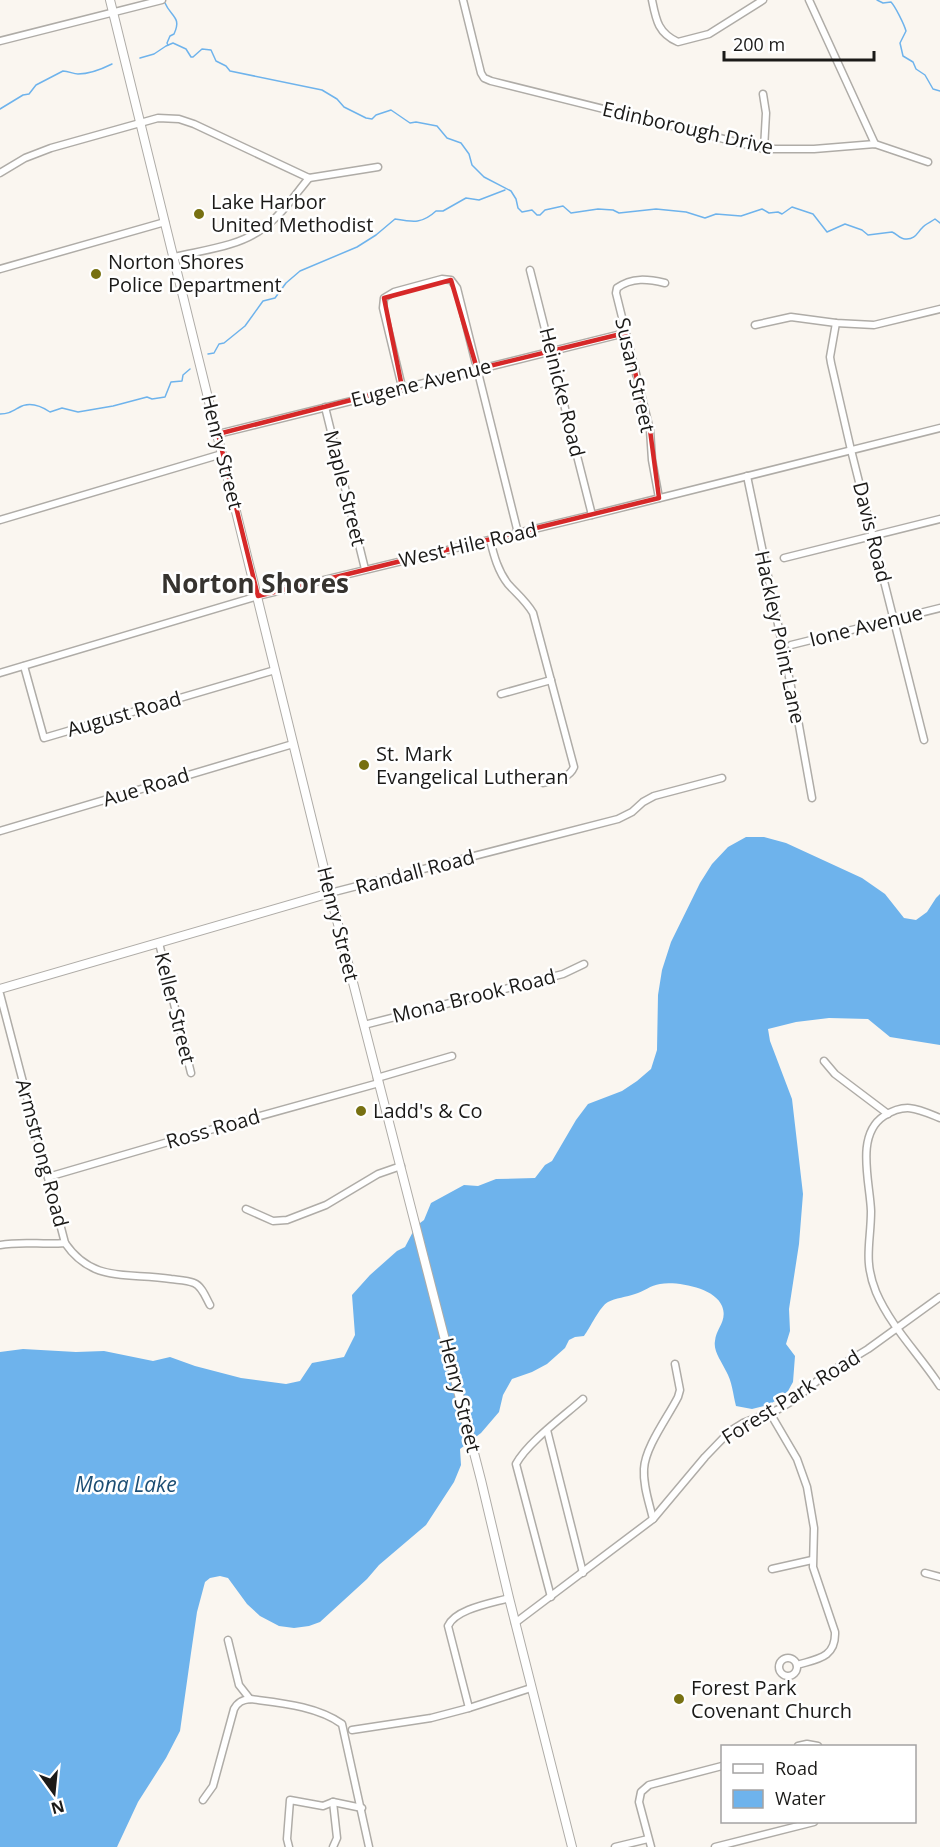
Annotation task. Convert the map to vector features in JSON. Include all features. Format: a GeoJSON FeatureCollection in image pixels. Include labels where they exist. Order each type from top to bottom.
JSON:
{"type":"FeatureCollection","features":[{"type":"Feature","properties":{"kind":"street","name":"Henry Street"},"geometry":{"type":"LineString","coordinates":[[111,0],[330,893],[412,1207],[572,1847]]}},
{"type":"Feature","properties":{"kind":"street"},"geometry":{"type":"LineString","coordinates":[[0,41],[162,0]]}},
{"type":"Feature","properties":{"kind":"street","name":"Edinborough Drive"},"geometry":{"type":"LineString","coordinates":[[463,0],[484,78],[764,150],[875,144],[928,162]]}},
{"type":"Feature","properties":{"kind":"street"},"geometry":{"type":"LineString","coordinates":[[652,0],[659,27],[664,35],[678,42],[709,34],[763,0]]}},
{"type":"Feature","properties":{"kind":"street"},"geometry":{"type":"LineString","coordinates":[[809,0],[875,144]]}},
{"type":"Feature","properties":{"kind":"street"},"geometry":{"type":"LineString","coordinates":[[764,94],[766,113],[764,150]]}},
{"type":"Feature","properties":{"kind":"street"},"geometry":{"type":"LineString","coordinates":[[0,173],[25,158],[51,148],[158,118],[169,118],[194,124],[309,178],[378,167]]}},
{"type":"Feature","properties":{"kind":"street"},"geometry":{"type":"LineString","coordinates":[[174,257],[243,240],[261,230],[282,212],[309,178]]}},
{"type":"Feature","properties":{"kind":"street"},"geometry":{"type":"LineString","coordinates":[[0,269],[165,222]]}},
{"type":"Feature","properties":{"kind":"street","name":"Heinicke Road"},"geometry":{"type":"LineString","coordinates":[[530,270],[592,515]]}},
{"type":"Feature","properties":{"kind":"street"},"geometry":{"type":"LineString","coordinates":[[402,387],[383,309],[384,298],[388,294],[442,279],[451,280],[457,288],[518,533]]}},
{"type":"Feature","properties":{"kind":"street","name":"Susan Street"},"geometry":{"type":"LineString","coordinates":[[659,498],[651,460],[650,430],[616,293],[617,288],[633,280],[652,280],[665,284]]}},
{"type":"Feature","properties":{"kind":"street"},"geometry":{"type":"LineString","coordinates":[[755,325],[791,317],[874,326],[940,309]]}},
{"type":"Feature","properties":{"kind":"street","name":"Davis Road"},"geometry":{"type":"LineString","coordinates":[[836,323],[830,357],[924,740]]}},
{"type":"Feature","properties":{"kind":"street","name":"Eugene Avenue"},"geometry":{"type":"LineString","coordinates":[[218,434],[625,333]]}},
{"type":"Feature","properties":{"kind":"street","name":"Maple Street"},"geometry":{"type":"LineString","coordinates":[[325,407],[365,569]]}},
{"type":"Feature","properties":{"kind":"street","name":"West Hile Road"},"geometry":{"type":"LineString","coordinates":[[0,673],[258,596],[940,428]]}},
{"type":"Feature","properties":{"kind":"street"},"geometry":{"type":"LineString","coordinates":[[0,520],[222,454]]}},
{"type":"Feature","properties":{"kind":"street","name":"Hackley Point Lane"},"geometry":{"type":"LineString","coordinates":[[747,476],[800,729],[812,798]]}},
{"type":"Feature","properties":{"kind":"street"},"geometry":{"type":"LineString","coordinates":[[784,558],[940,519]]}},
{"type":"Feature","properties":{"kind":"street"},"geometry":{"type":"LineString","coordinates":[[490,540],[501,573],[527,603],[532,613],[574,767],[572,773],[566,777],[543,783]]}},
{"type":"Feature","properties":{"kind":"street","name":"Ione Avenue"},"geometry":{"type":"LineString","coordinates":[[791,645],[940,608]]}},
{"type":"Feature","properties":{"kind":"street","name":"August Road"},"geometry":{"type":"LineString","coordinates":[[24,666],[44,738],[275,670]]}},
{"type":"Feature","properties":{"kind":"street"},"geometry":{"type":"LineString","coordinates":[[501,694],[551,680]]}},
{"type":"Feature","properties":{"kind":"street","name":"Aue Road"},"geometry":{"type":"LineString","coordinates":[[0,831],[293,744]]}},
{"type":"Feature","properties":{"kind":"street","name":"Randall Road"},"geometry":{"type":"LineString","coordinates":[[0,989],[330,893],[618,819],[632,812],[650,798],[722,778]]}},
{"type":"Feature","properties":{"kind":"street","name":"Keller Street"},"geometry":{"type":"LineString","coordinates":[[159,943],[191,1073]]}},
{"type":"Feature","properties":{"kind":"street","name":"Mona Brook Road"},"geometry":{"type":"LineString","coordinates":[[363,1025],[563,974],[584,964]]}},
{"type":"Feature","properties":{"kind":"street","name":"Armstrong Road"},"geometry":{"type":"LineString","coordinates":[[0,994],[65,1243]]}},
{"type":"Feature","properties":{"kind":"street","name":"Ross Road"},"geometry":{"type":"LineString","coordinates":[[48,1177],[452,1056]]}},
{"type":"Feature","properties":{"kind":"street"},"geometry":{"type":"LineString","coordinates":[[824,1061],[836,1074],[888,1114]]}},
{"type":"Feature","properties":{"kind":"street"},"geometry":{"type":"LineString","coordinates":[[940,1118],[906,1107],[888,1114],[874,1124],[867,1144],[871,1214],[868,1266],[876,1292],[897,1329],[940,1386]]}},
{"type":"Feature","properties":{"kind":"street"},"geometry":{"type":"LineString","coordinates":[[246,1209],[273,1221],[287,1220],[326,1205],[378,1174],[401,1166]]}},
{"type":"Feature","properties":{"kind":"street"},"geometry":{"type":"LineString","coordinates":[[0,1245],[65,1243],[79,1261],[102,1272],[194,1282],[210,1305]]}},
{"type":"Feature","properties":{"kind":"street","name":"Forest Park Road"},"geometry":{"type":"LineString","coordinates":[[515,1623],[653,1519],[730,1431],[794,1400],[822,1377],[868,1349],[940,1297]]}},
{"type":"Feature","properties":{"kind":"street"},"geometry":{"type":"LineString","coordinates":[[653,1519],[645,1490],[644,1466],[651,1445],[678,1397],[680,1390],[675,1364]]}},
{"type":"Feature","properties":{"kind":"street"},"geometry":{"type":"LineString","coordinates":[[551,1597],[516,1464],[547,1430],[583,1399]]}},
{"type":"Feature","properties":{"kind":"street"},"geometry":{"type":"LineString","coordinates":[[770,1413],[797,1460],[807,1487],[814,1528],[812,1560],[835,1632],[836,1643],[831,1651],[823,1657],[796,1665]]}},
{"type":"Feature","properties":{"kind":"street"},"geometry":{"type":"LineString","coordinates":[[547,1430],[583,1573]]}},
{"type":"Feature","properties":{"kind":"street"},"geometry":{"type":"LineString","coordinates":[[772,1569],[812,1560]]}},
{"type":"Feature","properties":{"kind":"street"},"geometry":{"type":"LineString","coordinates":[[925,1573],[940,1577]]}},
{"type":"Feature","properties":{"kind":"street"},"geometry":{"type":"LineString","coordinates":[[469,1708],[448,1626],[449,1622],[462,1612],[509,1598]]}},
{"type":"Feature","properties":{"kind":"street"},"geometry":{"type":"LineString","coordinates":[[228,1640],[239,1685],[246,1700]]}},
{"type":"Feature","properties":{"kind":"street"},"geometry":{"type":"LineString","coordinates":[[352,1730],[430,1718],[531,1688]]}},
{"type":"Feature","properties":{"kind":"street"},"geometry":{"type":"LineString","coordinates":[[203,1800],[213,1786],[234,1708],[246,1700],[308,1709],[332,1717],[342,1724],[369,1847]]}},
{"type":"Feature","properties":{"kind":"street"},"geometry":{"type":"LineString","coordinates":[[651,1847],[639,1802],[641,1792],[649,1785],[721,1767]]}},
{"type":"Feature","properties":{"kind":"street"},"geometry":{"type":"LineString","coordinates":[[289,1847],[287,1839],[290,1800],[323,1806],[333,1802],[362,1808]]}},
{"type":"Feature","properties":{"kind":"street"},"geometry":{"type":"LineString","coordinates":[[333,1802],[337,1838],[333,1847]]}},
{"type":"Feature","properties":{"kind":"street"},"geometry":{"type":"LineString","coordinates":[[715,1847],[806,1823]]}},
{"type":"Feature","properties":{"kind":"street"},"geometry":{"type":"LineString","coordinates":[[615,1847],[648,1839]]}},
{"type":"Feature","properties":{"kind":"highlighted area"},"geometry":{"type":"Polygon","coordinates":[[[451,280],[477,369],[625,333],[650,430],[659,498],[258,596],[218,434],[402,387],[384,298],[451,280]]]}},
{"type":"Feature","properties":{"kind":"water","name":"Mona Lake"},"geometry":{"type":"Polygon","coordinates":[[[746,837],[764,837],[786,843],[862,878],[885,894],[904,918],[916,920],[927,912],[940,894],[940,1045],[890,1037],[868,1019],[829,1018],[796,1022],[768,1029],[770,1041],[792,1099],[803,1194],[799,1244],[789,1309],[790,1331],[786,1344],[795,1356],[793,1382],[788,1391],[768,1405],[752,1409],[736,1406],[730,1379],[715,1345],[724,1316],[722,1306],[718,1300],[704,1290],[667,1283],[608,1302],[598,1312],[584,1336],[569,1340],[565,1348],[547,1364],[512,1379],[503,1395],[499,1412],[481,1433],[460,1449],[461,1465],[454,1482],[426,1525],[379,1565],[320,1622],[294,1628],[279,1626],[260,1616],[247,1604],[228,1578],[220,1576],[210,1578],[205,1582],[197,1612],[180,1731],[138,1802],[117,1847],[0,1847],[0,1352],[23,1349],[104,1351],[153,1361],[170,1357],[241,1378],[286,1384],[300,1381],[312,1363],[344,1357],[355,1335],[352,1295],[370,1275],[397,1251],[405,1247],[416,1226],[424,1220],[431,1203],[464,1185],[478,1186],[496,1179],[535,1178],[545,1165],[552,1161],[588,1104],[622,1091],[651,1069],[657,1050],[658,995],[662,970],[671,942],[712,864],[728,847],[746,837]]]}},
{"type":"Feature","properties":{"kind":"waterway"},"geometry":{"type":"LineString","coordinates":[[877,0],[893,4],[906,31],[900,43],[903,56],[913,62],[916,69],[925,75],[933,89],[940,91]]}},
{"type":"Feature","properties":{"kind":"waterway"},"geometry":{"type":"LineString","coordinates":[[165,3],[177,24],[168,45]]}},
{"type":"Feature","properties":{"kind":"waterway"},"geometry":{"type":"LineString","coordinates":[[140,58],[154,54],[173,43],[186,49],[191,57],[202,49],[211,50],[216,61],[230,71],[322,90],[337,99],[344,107],[366,118],[372,119],[376,115],[391,110],[410,123],[437,126],[447,138],[461,143],[469,154],[472,165],[484,177],[511,191],[522,212],[532,210],[540,215],[545,210],[563,206],[571,213],[598,209],[613,210],[619,213],[656,209],[686,212],[705,218],[716,214],[741,216],[762,209],[769,213],[782,214],[792,207],[813,214],[827,232],[845,224],[862,230],[868,235],[892,232],[905,239],[913,237],[935,219],[940,223]]}},
{"type":"Feature","properties":{"kind":"waterway"},"geometry":{"type":"LineString","coordinates":[[0,109],[23,95],[29,94],[36,85],[63,71],[82,74],[112,64]]}},
{"type":"Feature","properties":{"kind":"waterway"},"geometry":{"type":"LineString","coordinates":[[208,354],[214,353],[219,344],[224,343],[245,326],[263,301],[275,298],[286,283],[300,271],[357,247],[395,219],[422,220],[466,198],[479,200],[505,190]]}},
{"type":"Feature","properties":{"kind":"waterway"},"geometry":{"type":"LineString","coordinates":[[0,414],[26,405],[39,406],[50,412],[62,408],[78,412],[147,397],[152,399],[165,397],[171,382],[182,381],[183,375],[190,369]]}},
{"type":"Feature","properties":{"kind":"place","name":"Lake Harbor United Methodist"},"geometry":{"type":"Point","coordinates":[199,214]}},
{"type":"Feature","properties":{"kind":"place","name":"Norton Shores Police Department"},"geometry":{"type":"Point","coordinates":[96,274]}},
{"type":"Feature","properties":{"kind":"place","name":"St. Mark Evangelical Lutheran"},"geometry":{"type":"Point","coordinates":[364,765]}},
{"type":"Feature","properties":{"kind":"place","name":"Ladd's & Co"},"geometry":{"type":"Point","coordinates":[361,1111]}},
{"type":"Feature","properties":{"kind":"place","name":"Forest Park Covenant Church"},"geometry":{"type":"Point","coordinates":[679,1699]}},
{"type":"Feature","properties":{"kind":"district","name":"Norton Shores"},"geometry":{"type":"Point","coordinates":[255,584]}}]}
